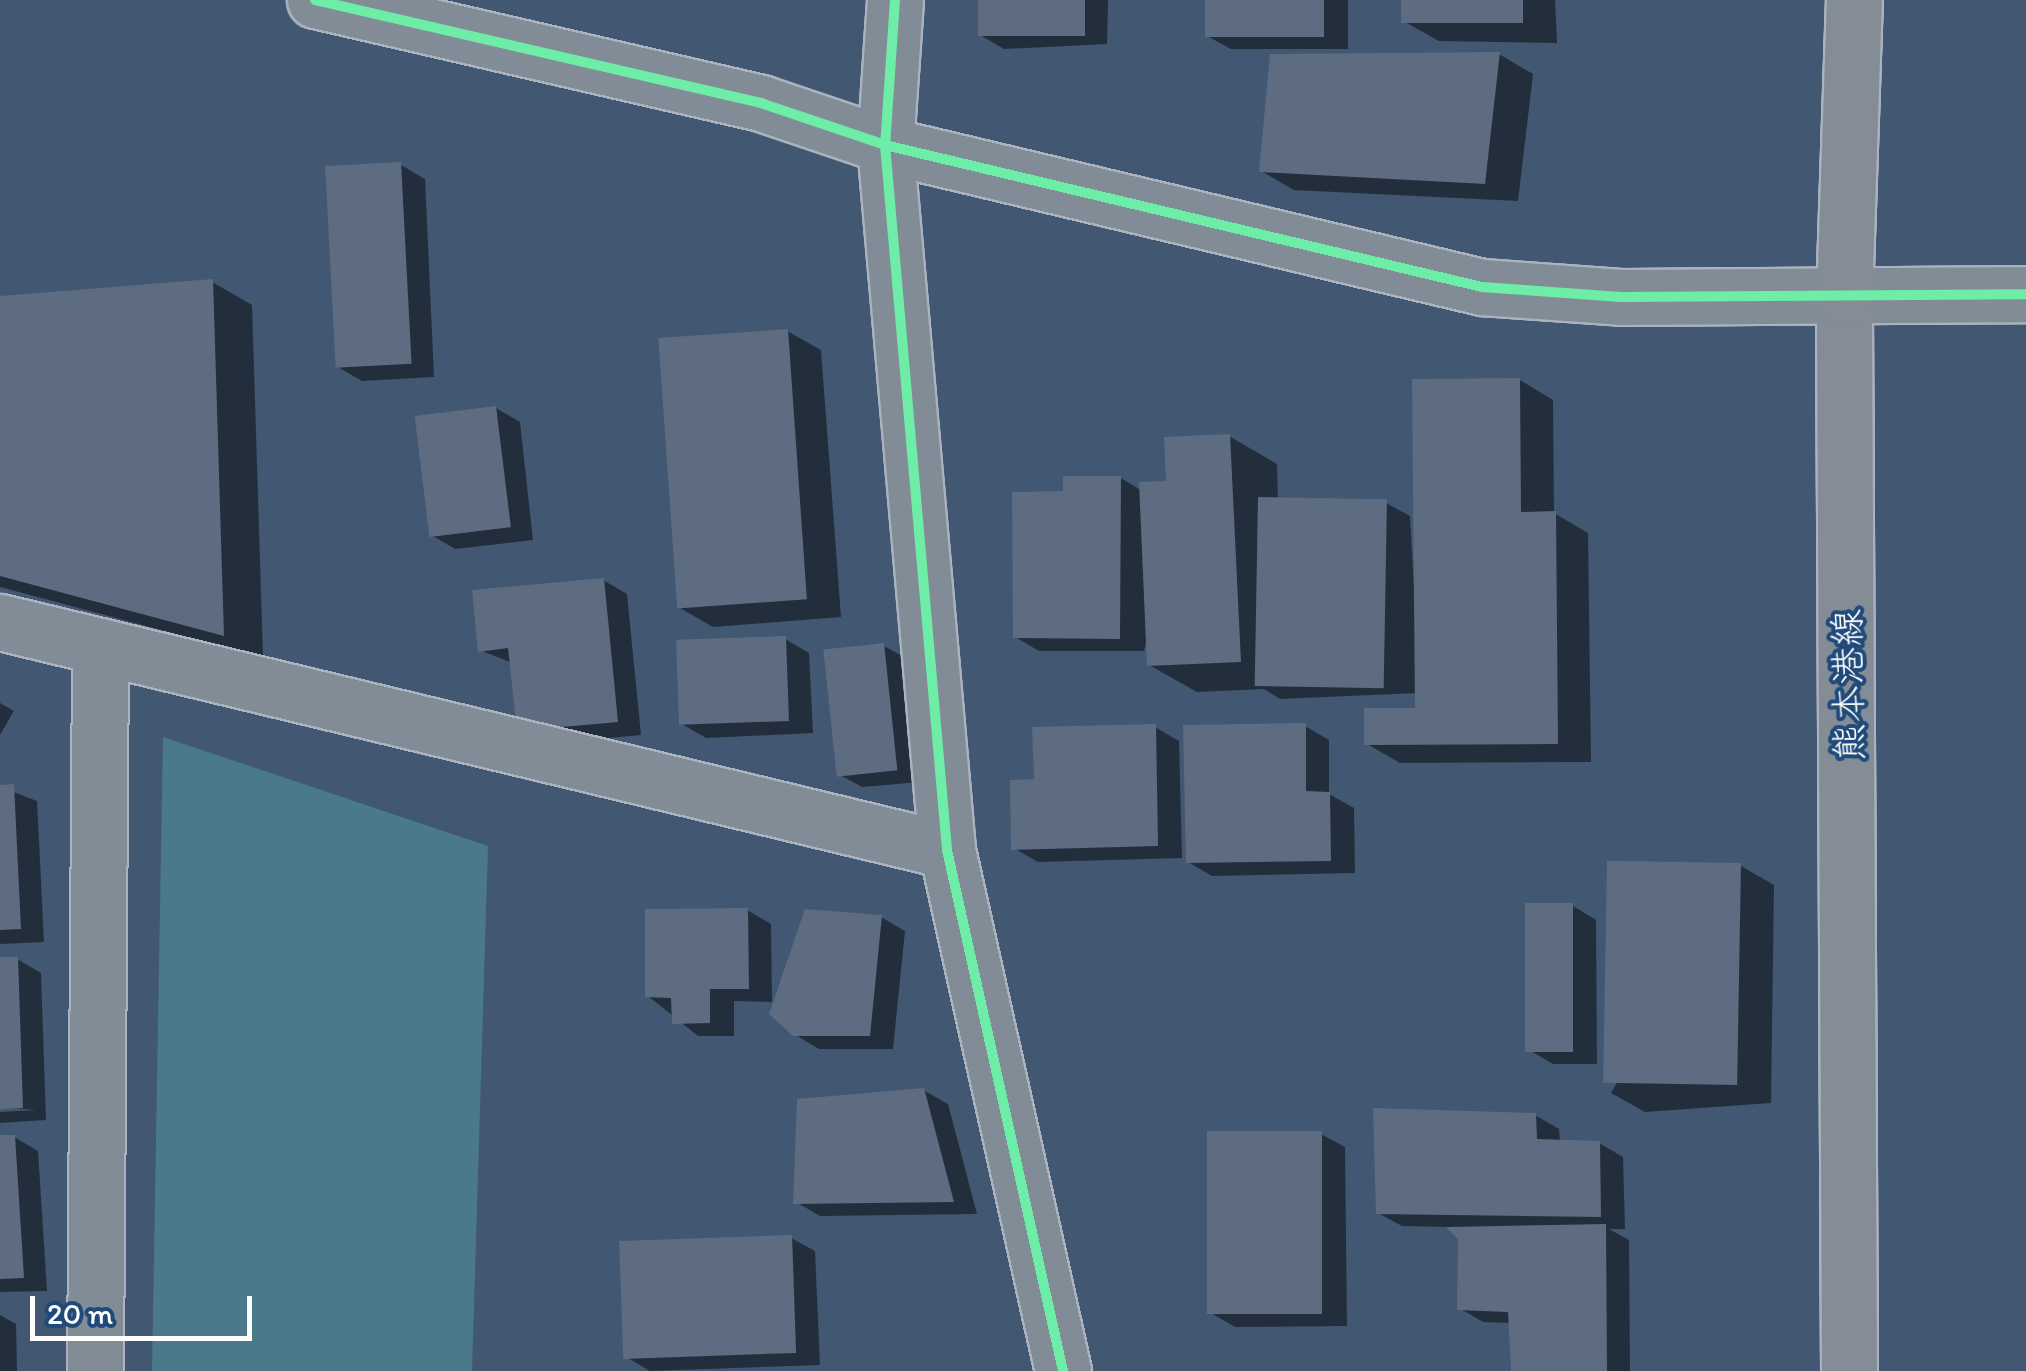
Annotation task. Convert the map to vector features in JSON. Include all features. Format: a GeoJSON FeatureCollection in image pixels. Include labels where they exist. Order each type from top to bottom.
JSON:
{"type":"FeatureCollection","features":[{"type":"Feature","properties":{"kind":"main road","name":"熊本港線"},"geometry":{"type":"LineString","coordinates":[[1849,1371],[1844,299],[1854,0]]}},
{"type":"Feature","properties":{"kind":"street"},"geometry":{"type":"LineString","coordinates":[[315,0],[761,102],[885,145],[1482,288],[1844,299],[2026,294]]}},
{"type":"Feature","properties":{"kind":"street"},"geometry":{"type":"LineString","coordinates":[[896,0],[885,145],[947,850],[1062,1371]]}},
{"type":"Feature","properties":{"kind":"street"},"geometry":{"type":"LineString","coordinates":[[0,622],[100,651],[947,850]]}},
{"type":"Feature","properties":{"kind":"street"},"geometry":{"type":"LineString","coordinates":[[94,1371],[100,651]]}},
{"type":"Feature","properties":{"kind":"shaded area"},"geometry":{"type":"Polygon","coordinates":[[[163,737],[488,846],[472,1371],[152,1371],[163,737]]]}},
{"type":"Feature","properties":{"kind":"building"},"geometry":{"type":"Polygon","coordinates":[[[978,0],[1085,0],[1085,36],[978,36],[978,0]]]}},
{"type":"Feature","properties":{"kind":"building"},"geometry":{"type":"Polygon","coordinates":[[[1205,0],[1324,0],[1324,37],[1205,37],[1205,0]]]}},
{"type":"Feature","properties":{"kind":"building"},"geometry":{"type":"Polygon","coordinates":[[[1401,0],[1523,0],[1523,23],[1401,23],[1401,0]]]}},
{"type":"Feature","properties":{"kind":"building"},"geometry":{"type":"Polygon","coordinates":[[[1500,52],[1485,184],[1259,172],[1270,54],[1500,52]]]}},
{"type":"Feature","properties":{"kind":"building"},"geometry":{"type":"Polygon","coordinates":[[[401,162],[412,364],[336,368],[325,166],[401,162]]]}},
{"type":"Feature","properties":{"kind":"building"},"geometry":{"type":"Polygon","coordinates":[[[213,279],[224,636],[0,576],[0,296],[213,279]]]}},
{"type":"Feature","properties":{"kind":"building"},"geometry":{"type":"Polygon","coordinates":[[[788,329],[807,599],[677,608],[658,338],[788,329]]]}},
{"type":"Feature","properties":{"kind":"building"},"geometry":{"type":"Polygon","coordinates":[[[1520,378],[1521,512],[1556,511],[1558,744],[1364,745],[1364,708],[1415,708],[1412,379],[1520,378]]]}},
{"type":"Feature","properties":{"kind":"building"},"geometry":{"type":"Polygon","coordinates":[[[496,406],[511,527],[429,537],[415,416],[496,406]]]}},
{"type":"Feature","properties":{"kind":"building"},"geometry":{"type":"Polygon","coordinates":[[[1230,434],[1241,662],[1147,666],[1139,482],[1166,481],[1164,437],[1230,434]]]}},
{"type":"Feature","properties":{"kind":"building"},"geometry":{"type":"Polygon","coordinates":[[[1063,476],[1121,476],[1120,639],[1013,638],[1012,492],[1063,491],[1063,476]]]}},
{"type":"Feature","properties":{"kind":"building"},"geometry":{"type":"Polygon","coordinates":[[[1258,497],[1387,499],[1384,688],[1255,686],[1258,497]]]}},
{"type":"Feature","properties":{"kind":"building"},"geometry":{"type":"Polygon","coordinates":[[[604,578],[618,722],[517,731],[508,648],[478,652],[472,590],[604,578]]]}},
{"type":"Feature","properties":{"kind":"building"},"geometry":{"type":"Polygon","coordinates":[[[786,636],[789,721],[679,725],[676,640],[786,636]]]}},
{"type":"Feature","properties":{"kind":"building"},"geometry":{"type":"Polygon","coordinates":[[[884,643],[897,770],[837,777],[823,649],[884,643]]]}},
{"type":"Feature","properties":{"kind":"building"},"geometry":{"type":"Polygon","coordinates":[[[1306,723],[1306,791],[1330,792],[1331,861],[1186,863],[1183,725],[1306,723]]]}},
{"type":"Feature","properties":{"kind":"building"},"geometry":{"type":"Polygon","coordinates":[[[1156,724],[1158,846],[1011,850],[1010,780],[1034,779],[1032,727],[1156,724]]]}},
{"type":"Feature","properties":{"kind":"building"},"geometry":{"type":"Polygon","coordinates":[[[14,784],[21,929],[0,930],[0,785],[14,784]]]}},
{"type":"Feature","properties":{"kind":"building"},"geometry":{"type":"Polygon","coordinates":[[[1607,861],[1741,863],[1737,1085],[1603,1083],[1607,861]]]}},
{"type":"Feature","properties":{"kind":"building"},"geometry":{"type":"Polygon","coordinates":[[[1525,903],[1573,903],[1573,1052],[1525,1052],[1525,903]]]}},
{"type":"Feature","properties":{"kind":"building"},"geometry":{"type":"Polygon","coordinates":[[[748,908],[749,989],[710,989],[710,1023],[672,1024],[671,998],[645,997],[645,909],[748,908]]]}},
{"type":"Feature","properties":{"kind":"building"},"geometry":{"type":"Polygon","coordinates":[[[805,909],[882,915],[870,1036],[793,1036],[769,1014],[805,909]]]}},
{"type":"Feature","properties":{"kind":"building"},"geometry":{"type":"Polygon","coordinates":[[[0,957],[18,957],[23,1108],[0,1109],[0,957]]]}},
{"type":"Feature","properties":{"kind":"building"},"geometry":{"type":"Polygon","coordinates":[[[924,1088],[954,1202],[793,1204],[797,1099],[924,1088]]]}},
{"type":"Feature","properties":{"kind":"building"},"geometry":{"type":"Polygon","coordinates":[[[1373,1108],[1536,1113],[1537,1139],[1600,1141],[1601,1217],[1376,1214],[1373,1108]]]}},
{"type":"Feature","properties":{"kind":"building"},"geometry":{"type":"Polygon","coordinates":[[[1207,1131],[1322,1131],[1322,1314],[1207,1314],[1207,1131]]]}},
{"type":"Feature","properties":{"kind":"building"},"geometry":{"type":"Polygon","coordinates":[[[0,1135],[15,1135],[24,1278],[0,1279],[0,1135]]]}},
{"type":"Feature","properties":{"kind":"building"},"geometry":{"type":"Polygon","coordinates":[[[1606,1224],[1607,1371],[1511,1371],[1508,1312],[1457,1310],[1458,1239],[1446,1227],[1606,1224]]]}},
{"type":"Feature","properties":{"kind":"building"},"geometry":{"type":"Polygon","coordinates":[[[792,1235],[796,1353],[623,1359],[619,1241],[792,1235]]]}},
{"type":"Feature","properties":{"kind":"cycle path"},"geometry":{"type":"LineString","coordinates":[[315,0],[761,103],[885,145],[1482,287],[1621,297],[2026,294]]}},
{"type":"Feature","properties":{"kind":"cycle path"},"geometry":{"type":"LineString","coordinates":[[895,0],[885,145],[947,850],[1063,1371]]}}]}
